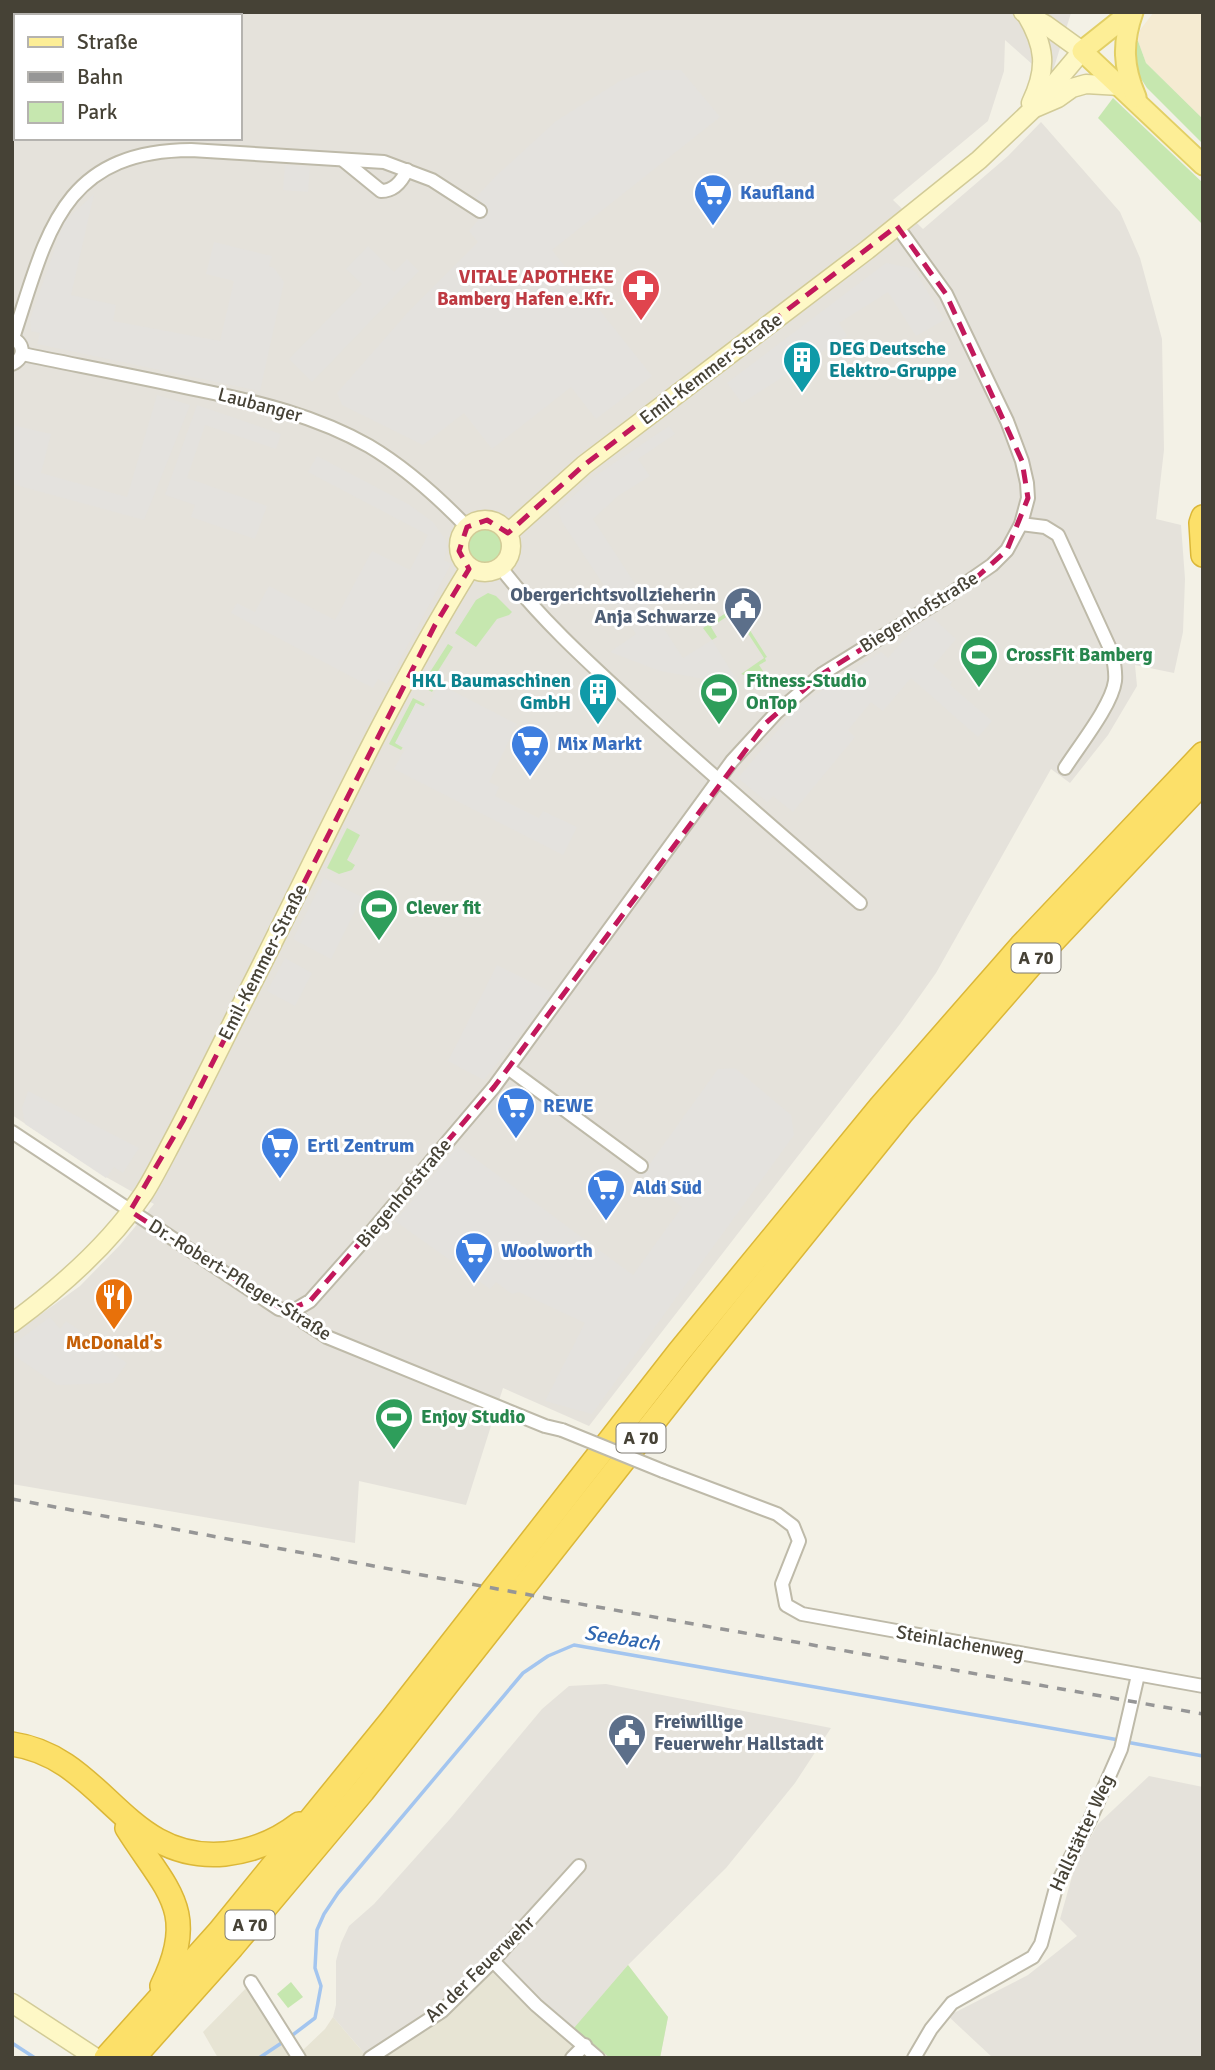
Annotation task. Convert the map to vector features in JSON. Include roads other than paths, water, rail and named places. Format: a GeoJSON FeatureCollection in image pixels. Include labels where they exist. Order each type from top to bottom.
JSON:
{"type":"FeatureCollection","features":[{"type":"Feature","properties":{"kind":"highway"},"geometry":{"type":"LineString","coordinates":[[1203,517],[1203,555]]}},
{"type":"Feature","properties":{"kind":"highway"},"geometry":{"type":"LineString","coordinates":[[1147,826],[1203,732]]}},
{"type":"Feature","properties":{"kind":"highway","name":"A 70"},"geometry":{"type":"LineString","coordinates":[[133,2058],[232,1947],[363,1791],[697,1367],[901,1114],[1147,826],[1203,754]]}},
{"type":"Feature","properties":{"kind":"highway","name":"A 70"},"geometry":{"type":"LineString","coordinates":[[106,2058],[219,1932],[390,1722],[679,1352],[881,1106],[1021,946],[1147,826],[1203,782]]}},
{"type":"Feature","properties":{"kind":"highway"},"geometry":{"type":"LineString","coordinates":[[1147,826],[1203,798]]}},
{"type":"Feature","properties":{"kind":"highway"},"geometry":{"type":"LineString","coordinates":[[12,1744],[37,1751],[70,1767],[147,1835],[163,1845],[189,1853],[207,1856],[257,1847],[291,1830],[318,1810]]}},
{"type":"Feature","properties":{"kind":"highway"},"geometry":{"type":"LineString","coordinates":[[116,1809],[138,1846],[161,1875],[176,1903],[179,1926],[177,1949],[164,1983],[147,2013]]}},
{"type":"Feature","properties":{"kind":"main road"},"geometry":{"type":"LineString","coordinates":[[1132,12],[1082,51],[1203,164]]}},
{"type":"Feature","properties":{"kind":"main road"},"geometry":{"type":"LineString","coordinates":[[1132,12],[1126,30],[1124,53],[1126,68],[1139,104]]}},
{"type":"Feature","properties":{"kind":"street"},"geometry":{"type":"LineString","coordinates":[[1025,13],[1082,51],[1029,113]]}},
{"type":"Feature","properties":{"kind":"street"},"geometry":{"type":"LineString","coordinates":[[1025,13],[1042,48],[1043,71],[1029,113]]}},
{"type":"Feature","properties":{"kind":"street"},"geometry":{"type":"LineString","coordinates":[[1029,113],[1072,88],[1086,84],[1120,86]]}},
{"type":"Feature","properties":{"kind":"street","name":"Emil-Kemmer-Straße"},"geometry":{"type":"LineString","coordinates":[[508,533],[584,465],[897,226],[979,160],[1029,113]]}},
{"type":"Feature","properties":{"kind":"street"},"geometry":{"type":"LineString","coordinates":[[12,364],[17,362],[22,354],[22,346],[13,338],[54,221],[81,187],[94,175],[116,163],[164,150],[384,162],[432,180],[480,211]]}},
{"type":"Feature","properties":{"kind":"street"},"geometry":{"type":"LineString","coordinates":[[343,159],[381,191],[388,191],[402,181],[407,170]]}},
{"type":"Feature","properties":{"kind":"street","name":"Biegenhofstraße"},"geometry":{"type":"LineString","coordinates":[[293,1311],[310,1301],[366,1238],[509,1068],[718,781],[766,723],[791,699],[845,658],[977,577],[1007,550],[1021,524],[1028,498],[1022,461],[1007,421],[946,294],[897,226]]}},
{"type":"Feature","properties":{"kind":"street","name":"Laubanger"},"geometry":{"type":"LineString","coordinates":[[22,354],[239,398],[303,416],[368,446],[385,457],[427,488],[467,527]]}},
{"type":"Feature","properties":{"kind":"street"},"geometry":{"type":"LineString","coordinates":[[487,520],[500,524],[508,533],[512,544],[511,552],[501,568],[485,573],[470,568],[459,551],[461,535],[467,527],[476,522],[487,520]]}},
{"type":"Feature","properties":{"kind":"street"},"geometry":{"type":"LineString","coordinates":[[1021,524],[1045,527],[1058,535],[1112,653],[1115,666],[1116,679],[1112,695],[1065,768]]}},
{"type":"Feature","properties":{"kind":"street","name":"Emil-Kemmer-Straße"},"geometry":{"type":"LineString","coordinates":[[12,1323],[42,1301],[88,1259],[144,1193],[183,1121],[374,741],[429,636],[470,568]]}},
{"type":"Feature","properties":{"kind":"street"},"geometry":{"type":"LineString","coordinates":[[501,568],[554,630],[718,781],[860,903]]}},
{"type":"Feature","properties":{"kind":"street"},"geometry":{"type":"LineString","coordinates":[[509,1068],[641,1166]]}},
{"type":"Feature","properties":{"kind":"street","name":"Dr.-Robert-Pfleger-Straße"},"geometry":{"type":"LineString","coordinates":[[12,1132],[279,1309],[293,1311],[327,1337],[545,1426],[562,1430],[777,1514],[793,1526],[799,1541],[782,1584],[786,1605]]}},
{"type":"Feature","properties":{"kind":"street","name":"Steinlachenweg"},"geometry":{"type":"LineString","coordinates":[[786,1605],[813,1617],[1203,1686]]}},
{"type":"Feature","properties":{"kind":"street","name":"Hallstätter Weg"},"geometry":{"type":"LineString","coordinates":[[914,2058],[931,2029],[952,2003],[1033,1957],[1046,1932],[1057,1884],[1089,1822],[1121,1749],[1138,1675]]}},
{"type":"Feature","properties":{"kind":"street","name":"An der Feuerwehr"},"geometry":{"type":"LineString","coordinates":[[370,2058],[442,2011],[493,1961],[579,1866]]}},
{"type":"Feature","properties":{"kind":"street"},"geometry":{"type":"LineString","coordinates":[[493,1961],[536,2005],[598,2058]]}},
{"type":"Feature","properties":{"kind":"street"},"geometry":{"type":"LineString","coordinates":[[251,1982],[299,2058]]}},
{"type":"Feature","properties":{"kind":"street"},"geometry":{"type":"LineString","coordinates":[[12,2003],[96,2058]]}},
{"type":"Feature","properties":{"kind":"street"},"geometry":{"type":"LineString","coordinates":[[572,2058],[584,2045]]}},
{"type":"Feature","properties":{"kind":"waterway","name":"Seebach"},"geometry":{"type":"LineString","coordinates":[[290,2037],[315,2018],[321,1986],[315,1968],[317,1930],[338,1893],[523,1673],[548,1656],[574,1645],[1119,1740]]}},
{"type":"Feature","properties":{"kind":"waterway","name":"Seebach"},"geometry":{"type":"LineString","coordinates":[[1126,1742],[1203,1756]]}},
{"type":"Feature","properties":{"kind":"waterway","name":"Seebach"},"geometry":{"type":"LineString","coordinates":[[259,2058],[283,2042]]}},
{"type":"Feature","properties":{"kind":"waterway","name":"Seebach"},"geometry":{"type":"LineString","coordinates":[[12,2043],[35,2058]]}},
{"type":"Feature","properties":{"kind":"railway"},"geometry":{"type":"LineString","coordinates":[[12,1499],[541,1597],[1203,1714]]}},
{"type":"Feature","properties":{"kind":"place","name":"Kaufland"},"geometry":{"type":"Point","coordinates":[713,227]}},
{"type":"Feature","properties":{"kind":"place","name":"VITALE APOTHEKE Bamberg Hafen e.Kfr."},"geometry":{"type":"Point","coordinates":[641,322]}},
{"type":"Feature","properties":{"kind":"place","name":"DEG Deutsche Elektro-Gruppe"},"geometry":{"type":"Point","coordinates":[802,394]}},
{"type":"Feature","properties":{"kind":"place","name":"Obergerichtsvollzieherin Anja Schwarze"},"geometry":{"type":"Point","coordinates":[743,640]}},
{"type":"Feature","properties":{"kind":"place","name":"CrossFit Bamberg"},"geometry":{"type":"Point","coordinates":[979,689]}},
{"type":"Feature","properties":{"kind":"place","name":"HKL Baumaschinen GmbH"},"geometry":{"type":"Point","coordinates":[598,726]}},
{"type":"Feature","properties":{"kind":"place","name":"Fitness-Studio OnTop"},"geometry":{"type":"Point","coordinates":[719,726]}},
{"type":"Feature","properties":{"kind":"place","name":"Mix Markt"},"geometry":{"type":"Point","coordinates":[530,778]}},
{"type":"Feature","properties":{"kind":"place","name":"Clever fit"},"geometry":{"type":"Point","coordinates":[379,942]}},
{"type":"Feature","properties":{"kind":"place","name":"REWE"},"geometry":{"type":"Point","coordinates":[516,1140]}},
{"type":"Feature","properties":{"kind":"place","name":"Ertl Zentrum"},"geometry":{"type":"Point","coordinates":[280,1180]}},
{"type":"Feature","properties":{"kind":"place","name":"Aldi Süd"},"geometry":{"type":"Point","coordinates":[606,1222]}},
{"type":"Feature","properties":{"kind":"place","name":"Woolworth"},"geometry":{"type":"Point","coordinates":[474,1285]}},
{"type":"Feature","properties":{"kind":"place","name":"McDonald's"},"geometry":{"type":"Point","coordinates":[114,1331]}},
{"type":"Feature","properties":{"kind":"place","name":"Enjoy Studio"},"geometry":{"type":"Point","coordinates":[394,1451]}},
{"type":"Feature","properties":{"kind":"place","name":"Freiwillige Feuerwehr Hallstadt"},"geometry":{"type":"Point","coordinates":[627,1767]}}]}
